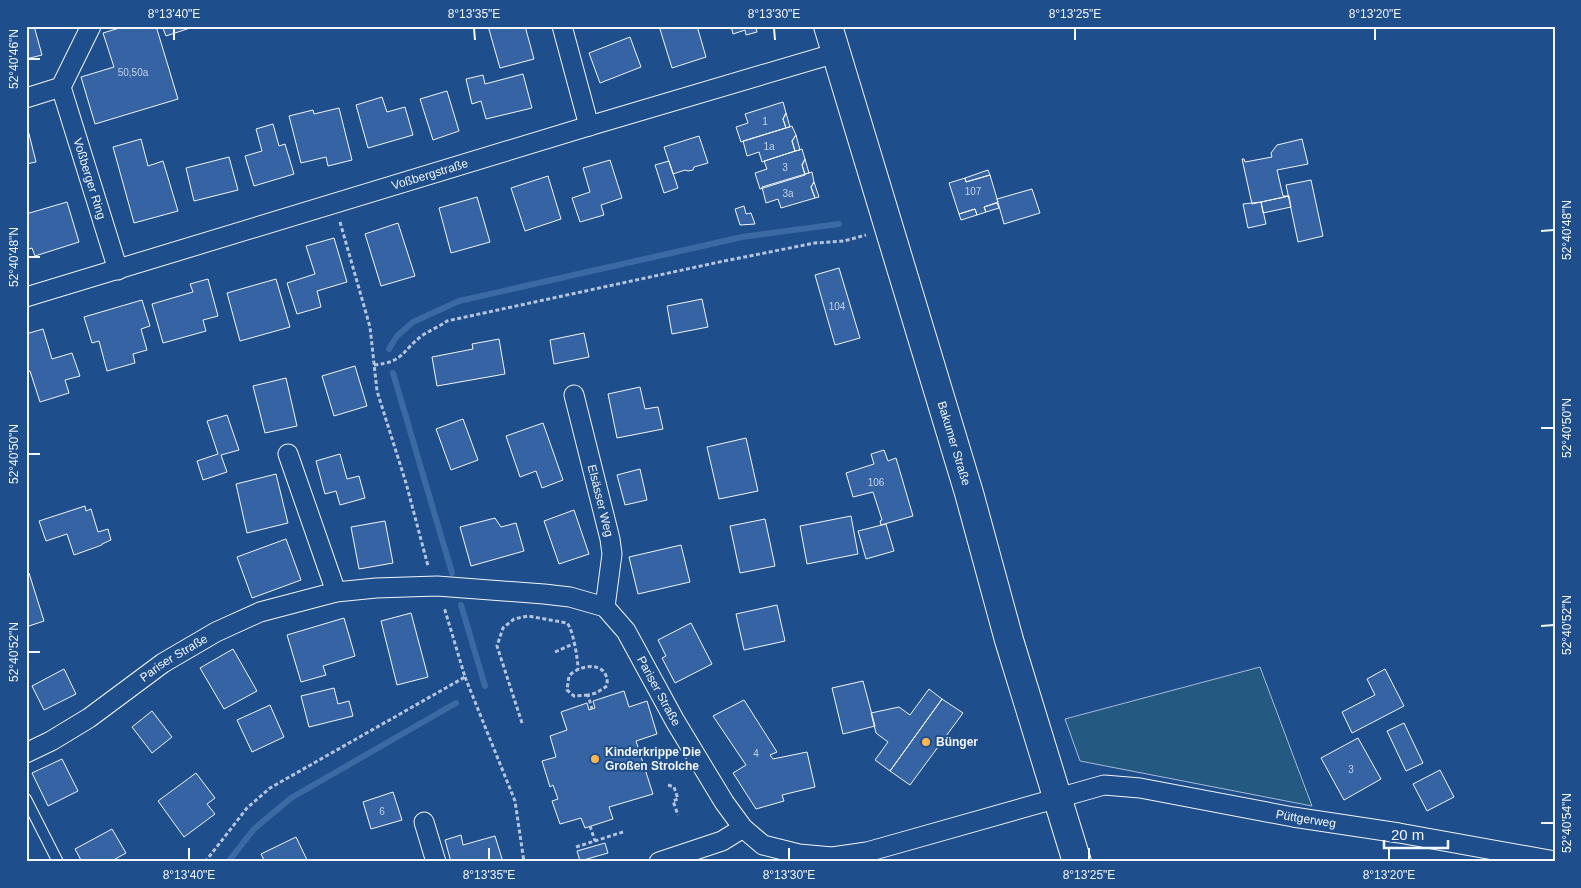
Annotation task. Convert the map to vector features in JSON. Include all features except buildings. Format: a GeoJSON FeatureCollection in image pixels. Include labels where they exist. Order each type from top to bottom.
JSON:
{"type":"FeatureCollection","features":[{"type":"Feature","properties":{"kind":"main road","name":"Bakumer Straße"},"geometry":{"type":"LineString","coordinates":[[828,26],[970,493],[1009,640],[1077,862]]}},
{"type":"Feature","properties":{"kind":"street"},"geometry":{"type":"LineString","coordinates":[[26,98],[61,87],[90,26]]}},
{"type":"Feature","properties":{"kind":"street"},"geometry":{"type":"LineString","coordinates":[[562,26],[589,126]]}},
{"type":"Feature","properties":{"kind":"street","name":"Voßbergstraße"},"geometry":{"type":"LineString","coordinates":[[26,297],[836,53]]}},
{"type":"Feature","properties":{"kind":"street","name":"Voßberger Ring"},"geometry":{"type":"LineString","coordinates":[[61,87],[118,270]]}},
{"type":"Feature","properties":{"kind":"street","name":"Elsässer Weg"},"geometry":{"type":"LineString","coordinates":[[574,395],[610,539],[612,554],[605,607]]}},
{"type":"Feature","properties":{"kind":"street"},"geometry":{"type":"LineString","coordinates":[[288,454],[336,592]]}},
{"type":"Feature","properties":{"kind":"street","name":"Pariser Straße"},"geometry":{"type":"LineString","coordinates":[[26,754],[89,718],[163,663],[216,632],[260,612],[336,592],[376,588],[437,586],[570,597],[605,607],[626,631],[675,721],[724,802],[744,828],[763,845],[800,854],[832,856],[867,852],[1057,799]]}},
{"type":"Feature","properties":{"kind":"street","name":"Püttgerweg"},"geometry":{"type":"LineString","coordinates":[[1057,799],[1104,785],[1140,788],[1293,817],[1399,833],[1555,861]]}},
{"type":"Feature","properties":{"kind":"street"},"geometry":{"type":"LineString","coordinates":[[424,822],[436,862]]}},
{"type":"Feature","properties":{"kind":"street"},"geometry":{"type":"LineString","coordinates":[[659,862],[722,841],[744,828]]}},
{"type":"Feature","properties":{"kind":"lane"},"geometry":{"type":"LineString","coordinates":[[26,799],[58,862]]}},
{"type":"Feature","properties":{"kind":"path"},"geometry":{"type":"LineString","coordinates":[[335,204],[370,327],[377,391],[406,483],[429,569],[437,586],[465,677],[515,801],[524,862]]}},
{"type":"Feature","properties":{"kind":"path"},"geometry":{"type":"LineString","coordinates":[[374,365],[388,364],[402,356],[422,336],[448,321],[724,261],[815,243],[844,241],[889,229]]}},
{"type":"Feature","properties":{"kind":"path"},"geometry":{"type":"LineString","coordinates":[[522,723],[497,646],[502,628],[514,618],[528,616],[567,623],[571,627],[573,644],[578,659],[578,669]]}},
{"type":"Feature","properties":{"kind":"path"},"geometry":{"type":"LineString","coordinates":[[555,652],[573,644]]}},
{"type":"Feature","properties":{"kind":"path"},"geometry":{"type":"LineString","coordinates":[[602,668],[608,679],[607,686],[596,693],[588,695],[574,696],[567,690],[569,676],[578,669],[602,668]]}},
{"type":"Feature","properties":{"kind":"path"},"geometry":{"type":"LineString","coordinates":[[205,862],[247,808],[270,788],[465,677]]}},
{"type":"Feature","properties":{"kind":"path"},"geometry":{"type":"LineString","coordinates":[[588,695],[592,708]]}},
{"type":"Feature","properties":{"kind":"path"},"geometry":{"type":"LineString","coordinates":[[668,785],[674,788],[678,799],[673,801],[678,816]]}},
{"type":"Feature","properties":{"kind":"path"},"geometry":{"type":"LineString","coordinates":[[590,826],[595,841]]}},
{"type":"Feature","properties":{"kind":"path"},"geometry":{"type":"LineString","coordinates":[[576,847],[622,832]]}},
{"type":"Feature","properties":{"kind":"shaded area"},"geometry":{"type":"Polygon","coordinates":[[[1260,667],[1312,806],[1080,761],[1065,719],[1260,667]]]}},
{"type":"Feature","properties":{"kind":"waterway"},"geometry":{"type":"LineString","coordinates":[[389,349],[397,336],[413,322],[459,301],[742,237],[839,224]]}},
{"type":"Feature","properties":{"kind":"waterway"},"geometry":{"type":"LineString","coordinates":[[393,373],[452,573]]}},
{"type":"Feature","properties":{"kind":"waterway"},"geometry":{"type":"LineString","coordinates":[[461,605],[485,686]]}},
{"type":"Feature","properties":{"kind":"waterway"},"geometry":{"type":"LineString","coordinates":[[228,862],[254,829],[291,798],[456,703]]}},
{"type":"Feature","properties":{"kind":"place","name":"Bünger"},"geometry":{"type":"Point","coordinates":[926,742]}},
{"type":"Feature","properties":{"kind":"place","name":"Kinderkrippe Die Großen Strolche"},"geometry":{"type":"Point","coordinates":[595,759]}}]}
